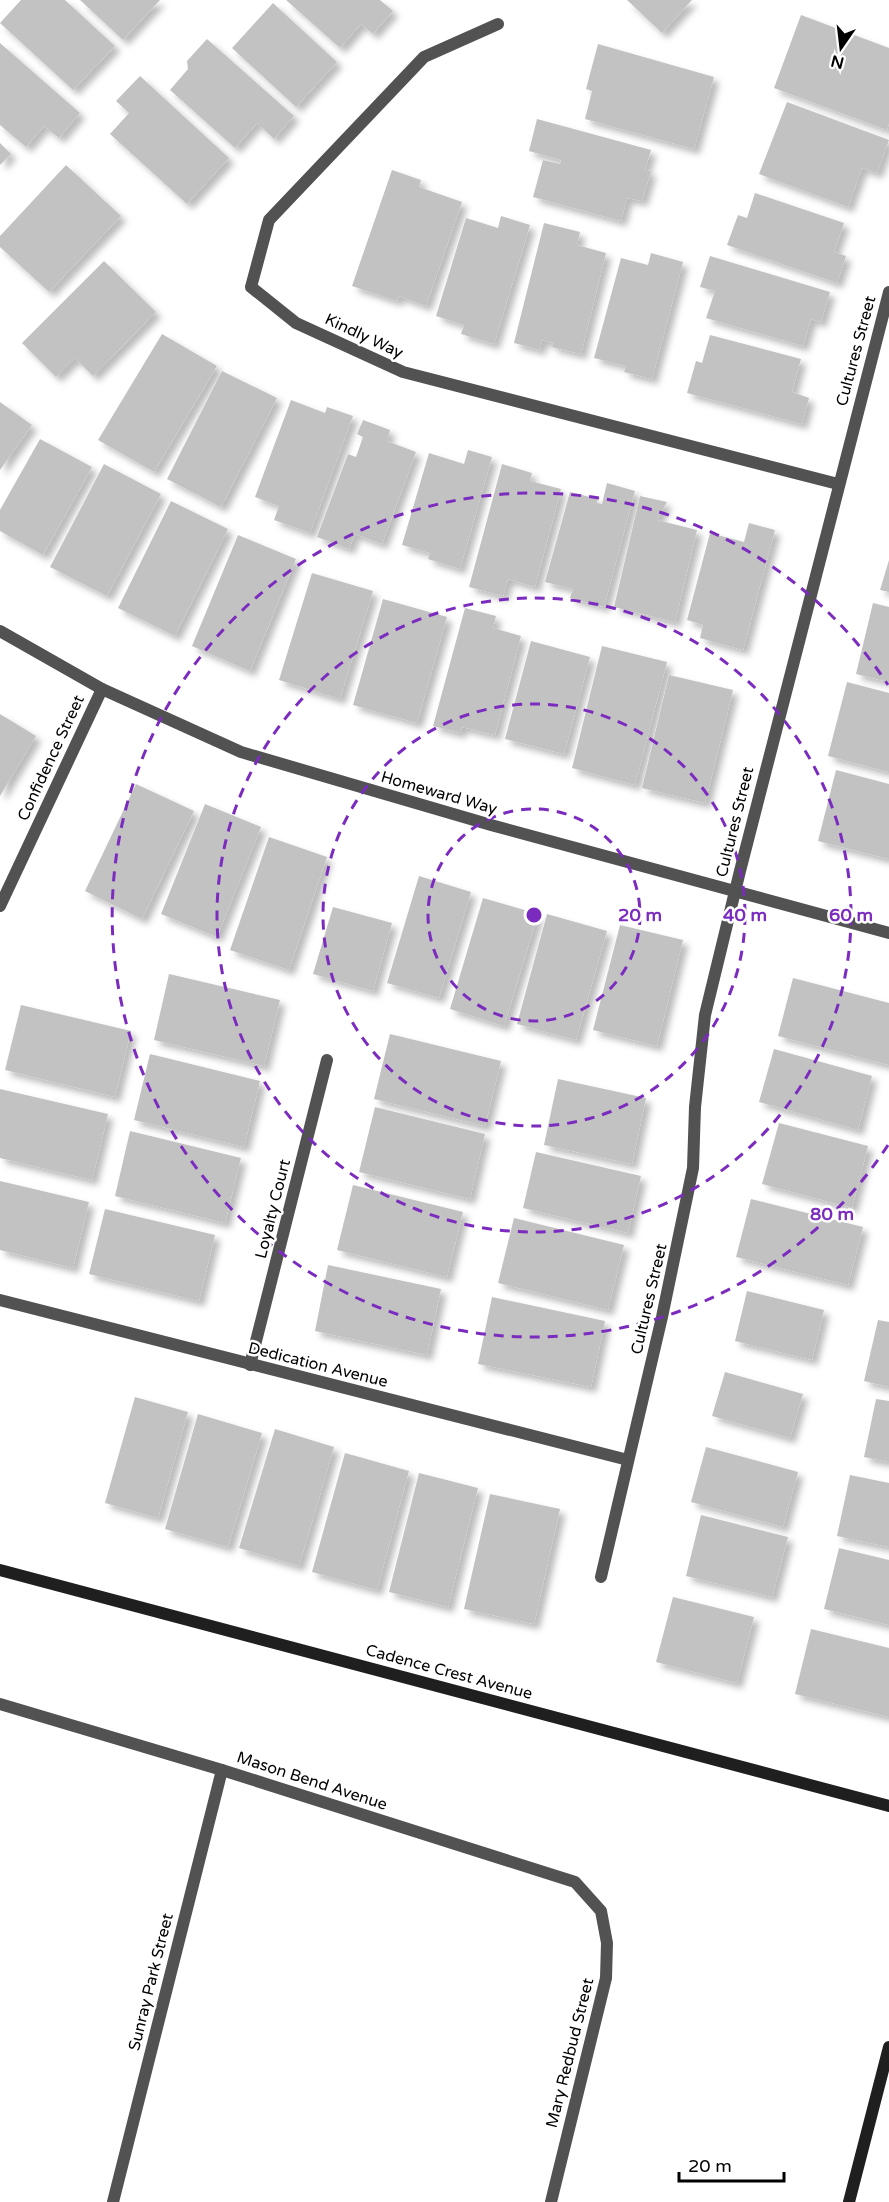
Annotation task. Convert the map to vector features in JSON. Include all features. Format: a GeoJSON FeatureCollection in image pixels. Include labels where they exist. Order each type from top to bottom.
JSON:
{"type":"FeatureCollection","features":[{"type":"Feature","properties":{"kind":"street","name":"Kindly Way"},"geometry":{"type":"LineString","coordinates":[[498,24],[424,57],[269,220],[251,287],[296,322],[403,372],[838,484]]}},
{"type":"Feature","properties":{"kind":"street","name":"Cultures Street"},"geometry":{"type":"LineString","coordinates":[[601,1577],[670,1282],[693,1168],[695,1107],[705,1015],[734,892],[889,292]]}},
{"type":"Feature","properties":{"kind":"street","name":"Homeward Way"},"geometry":{"type":"LineString","coordinates":[[0,631],[102,689],[241,752],[491,825],[889,933]]}},
{"type":"Feature","properties":{"kind":"street","name":"Confidence Street"},"geometry":{"type":"LineString","coordinates":[[0,906],[102,689]]}},
{"type":"Feature","properties":{"kind":"street","name":"Loyalty Court"},"geometry":{"type":"LineString","coordinates":[[250,1365],[327,1060]]}},
{"type":"Feature","properties":{"kind":"street","name":"Dedication Avenue"},"geometry":{"type":"LineString","coordinates":[[0,1300],[628,1460]]}},
{"type":"Feature","properties":{"kind":"street","name":"Cadence Crest Avenue"},"geometry":{"type":"LineString","coordinates":[[0,1570],[889,1806]]}},
{"type":"Feature","properties":{"kind":"street","name":"Mason Bend Avenue"},"geometry":{"type":"LineString","coordinates":[[0,1704],[222,1770],[575,1882],[601,1911]]}},
{"type":"Feature","properties":{"kind":"street","name":"Sunray Park Street"},"geometry":{"type":"LineString","coordinates":[[112,2202],[222,1770]]}},
{"type":"Feature","properties":{"kind":"street","name":"Mary Redbud Street"},"geometry":{"type":"LineString","coordinates":[[551,2202],[606,1978],[607,1943],[601,1911]]}},
{"type":"Feature","properties":{"kind":"street"},"geometry":{"type":"LineString","coordinates":[[849,2202],[889,2046]]}},
{"type":"Feature","properties":{"kind":"building"},"geometry":{"type":"Polygon","coordinates":[[[21,0],[65,0],[115,46],[73,90],[0,23],[21,0]]]}},
{"type":"Feature","properties":{"kind":"building"},"geometry":{"type":"Polygon","coordinates":[[[80,0],[160,0],[123,40],[80,0]]]}},
{"type":"Feature","properties":{"kind":"building"},"geometry":{"type":"Polygon","coordinates":[[[286,0],[380,0],[393,11],[373,34],[361,24],[340,48],[286,0]]]}},
{"type":"Feature","properties":{"kind":"building"},"geometry":{"type":"Polygon","coordinates":[[[627,0],[692,0],[662,33],[627,0]]]}},
{"type":"Feature","properties":{"kind":"building"},"geometry":{"type":"Polygon","coordinates":[[[273,3],[337,62],[296,107],[232,48],[273,3]]]}},
{"type":"Feature","properties":{"kind":"building"},"geometry":{"type":"Polygon","coordinates":[[[801,15],[889,48],[889,123],[887,130],[774,88],[801,15]]]}},
{"type":"Feature","properties":{"kind":"building"},"geometry":{"type":"Polygon","coordinates":[[[207,39],[294,116],[274,139],[257,123],[235,148],[170,90],[188,69],[187,61],[207,39]]]}},
{"type":"Feature","properties":{"kind":"building"},"geometry":{"type":"Polygon","coordinates":[[[0,43],[80,113],[59,138],[44,126],[26,147],[0,125],[0,43]]]}},
{"type":"Feature","properties":{"kind":"building"},"geometry":{"type":"Polygon","coordinates":[[[598,44],[714,77],[694,149],[585,119],[592,91],[586,89],[598,44]]]}},
{"type":"Feature","properties":{"kind":"building"},"geometry":{"type":"Polygon","coordinates":[[[140,76],[229,158],[187,204],[110,134],[129,113],[116,101],[140,76]]]}},
{"type":"Feature","properties":{"kind":"building"},"geometry":{"type":"Polygon","coordinates":[[[787,102],[889,140],[877,173],[862,168],[848,207],[759,174],[787,102]]]}},
{"type":"Feature","properties":{"kind":"building"},"geometry":{"type":"Polygon","coordinates":[[[537,119],[651,150],[645,170],[651,171],[642,201],[627,198],[621,221],[533,197],[543,160],[560,164],[561,160],[529,151],[537,119]]]}},
{"type":"Feature","properties":{"kind":"building"},"geometry":{"type":"Polygon","coordinates":[[[0,143],[11,154],[0,165],[0,143]]]}},
{"type":"Feature","properties":{"kind":"building"},"geometry":{"type":"Polygon","coordinates":[[[66,165],[121,216],[49,292],[0,247],[0,236],[66,165]]]}},
{"type":"Feature","properties":{"kind":"building"},"geometry":{"type":"Polygon","coordinates":[[[392,170],[421,180],[419,187],[462,202],[426,306],[399,296],[397,301],[352,286],[392,170]]]}},
{"type":"Feature","properties":{"kind":"building"},"geometry":{"type":"Polygon","coordinates":[[[755,193],[844,223],[834,252],[846,256],[837,283],[727,245],[738,215],[747,218],[755,193]]]}},
{"type":"Feature","properties":{"kind":"building"},"geometry":{"type":"Polygon","coordinates":[[[501,216],[530,225],[494,344],[461,334],[464,325],[436,316],[466,218],[498,228],[501,216]]]}},
{"type":"Feature","properties":{"kind":"building"},"geometry":{"type":"Polygon","coordinates":[[[544,223],[580,232],[577,245],[606,253],[581,354],[552,347],[553,343],[542,340],[540,350],[514,343],[544,223]]]}},
{"type":"Feature","properties":{"kind":"building"},"geometry":{"type":"Polygon","coordinates":[[[651,253],[683,262],[652,379],[624,372],[626,366],[594,358],[621,258],[648,265],[651,253]]]}},
{"type":"Feature","properties":{"kind":"building"},"geometry":{"type":"Polygon","coordinates":[[[710,256],[830,292],[821,322],[811,319],[803,346],[706,318],[715,291],[700,287],[710,256]]]}},
{"type":"Feature","properties":{"kind":"building"},"geometry":{"type":"Polygon","coordinates":[[[104,261],[156,312],[93,376],[75,358],[56,377],[22,343],[104,261]]]}},
{"type":"Feature","properties":{"kind":"building"},"geometry":{"type":"Polygon","coordinates":[[[162,334],[217,366],[154,472],[98,440],[162,334]]]}},
{"type":"Feature","properties":{"kind":"building"},"geometry":{"type":"Polygon","coordinates":[[[710,335],[801,359],[792,392],[809,398],[802,424],[687,393],[696,361],[702,363],[710,335]]]}},
{"type":"Feature","properties":{"kind":"building"},"geometry":{"type":"Polygon","coordinates":[[[222,371],[277,398],[221,507],[167,479],[222,371]]]}},
{"type":"Feature","properties":{"kind":"building"},"geometry":{"type":"Polygon","coordinates":[[[291,400],[325,413],[327,407],[353,416],[310,533],[274,520],[279,506],[255,497],[291,400]]]}},
{"type":"Feature","properties":{"kind":"building"},"geometry":{"type":"Polygon","coordinates":[[[0,402],[32,425],[0,470],[0,402]]]}},
{"type":"Feature","properties":{"kind":"building"},"geometry":{"type":"Polygon","coordinates":[[[363,420],[390,430],[387,441],[416,452],[382,544],[355,534],[349,549],[317,537],[348,454],[356,457],[363,437],[357,434],[363,420]]]}},
{"type":"Feature","properties":{"kind":"building"},"geometry":{"type":"Polygon","coordinates":[[[40,439],[92,467],[43,555],[0,531],[0,510],[40,439]]]}},
{"type":"Feature","properties":{"kind":"building"},"geometry":{"type":"Polygon","coordinates":[[[468,450],[492,457],[460,569],[428,559],[430,553],[402,545],[429,453],[464,464],[468,450]]]}},
{"type":"Feature","properties":{"kind":"building"},"geometry":{"type":"Polygon","coordinates":[[[104,464],[161,494],[107,596],[50,567],[104,464]]]}},
{"type":"Feature","properties":{"kind":"building"},"geometry":{"type":"Polygon","coordinates":[[[502,464],[532,473],[530,481],[561,489],[535,587],[508,579],[503,596],[469,587],[502,464]]]}},
{"type":"Feature","properties":{"kind":"building"},"geometry":{"type":"Polygon","coordinates":[[[607,483],[635,491],[604,607],[570,598],[573,589],[545,582],[570,492],[598,499],[597,503],[602,504],[607,483]]]}},
{"type":"Feature","properties":{"kind":"building"},"geometry":{"type":"Polygon","coordinates":[[[640,496],[667,502],[657,520],[697,530],[675,622],[614,607],[640,496]]]}},
{"type":"Feature","properties":{"kind":"building"},"geometry":{"type":"Polygon","coordinates":[[[171,501],[228,529],[175,636],[118,608],[171,501]]]}},
{"type":"Feature","properties":{"kind":"building"},"geometry":{"type":"Polygon","coordinates":[[[749,523],[775,530],[743,650],[700,638],[703,625],[687,620],[710,533],[744,542],[749,523]]]}},
{"type":"Feature","properties":{"kind":"building"},"geometry":{"type":"Polygon","coordinates":[[[238,535],[296,559],[250,671],[192,646],[238,535]]]}},
{"type":"Feature","properties":{"kind":"building"},"geometry":{"type":"Polygon","coordinates":[[[889,560],[889,592],[880,590],[889,560]]]}},
{"type":"Feature","properties":{"kind":"building"},"geometry":{"type":"Polygon","coordinates":[[[312,573],[373,591],[340,699],[279,680],[312,573]]]}},
{"type":"Feature","properties":{"kind":"building"},"geometry":{"type":"Polygon","coordinates":[[[383,599],[447,617],[417,723],[353,705],[383,599]]]}},
{"type":"Feature","properties":{"kind":"building"},"geometry":{"type":"Polygon","coordinates":[[[873,603],[889,607],[889,682],[856,674],[873,603]]]}},
{"type":"Feature","properties":{"kind":"building"},"geometry":{"type":"Polygon","coordinates":[[[465,608],[496,616],[493,628],[521,636],[495,735],[462,727],[460,733],[433,726],[465,608]]]}},
{"type":"Feature","properties":{"kind":"building"},"geometry":{"type":"Polygon","coordinates":[[[531,641],[590,657],[564,754],[505,739],[531,641]]]}},
{"type":"Feature","properties":{"kind":"building"},"geometry":{"type":"Polygon","coordinates":[[[602,646],[667,662],[635,785],[572,768],[602,646]]]}},
{"type":"Feature","properties":{"kind":"building"},"geometry":{"type":"Polygon","coordinates":[[[669,675],[733,690],[705,803],[642,788],[669,675]]]}},
{"type":"Feature","properties":{"kind":"building"},"geometry":{"type":"Polygon","coordinates":[[[847,682],[889,693],[889,772],[828,756],[847,682]]]}},
{"type":"Feature","properties":{"kind":"building"},"geometry":{"type":"Polygon","coordinates":[[[0,714],[36,736],[0,796],[0,714]]]}},
{"type":"Feature","properties":{"kind":"building"},"geometry":{"type":"Polygon","coordinates":[[[836,770],[889,784],[889,859],[818,841],[836,770]]]}},
{"type":"Feature","properties":{"kind":"building"},"geometry":{"type":"Polygon","coordinates":[[[136,784],[194,811],[142,919],[85,891],[136,784]]]}},
{"type":"Feature","properties":{"kind":"building"},"geometry":{"type":"Polygon","coordinates":[[[205,804],[261,827],[217,937],[161,914],[205,804]]]}},
{"type":"Feature","properties":{"kind":"building"},"geometry":{"type":"Polygon","coordinates":[[[269,837],[327,857],[289,970],[230,950],[269,837]]]}},
{"type":"Feature","properties":{"kind":"building"},"geometry":{"type":"Polygon","coordinates":[[[419,876],[471,892],[439,998],[387,983],[419,876]]]}},
{"type":"Feature","properties":{"kind":"building"},"geometry":{"type":"Polygon","coordinates":[[[483,898],[538,914],[504,1026],[450,1009],[483,898]]]}},
{"type":"Feature","properties":{"kind":"building"},"geometry":{"type":"Polygon","coordinates":[[[333,907],[392,923],[373,991],[313,974],[333,907]]]}},
{"type":"Feature","properties":{"kind":"building"},"geometry":{"type":"Polygon","coordinates":[[[547,914],[607,931],[576,1040],[517,1024],[547,914]]]}},
{"type":"Feature","properties":{"kind":"building"},"geometry":{"type":"Polygon","coordinates":[[[620,925],[683,940],[657,1046],[593,1030],[620,925]]]}},
{"type":"Feature","properties":{"kind":"building"},"geometry":{"type":"Polygon","coordinates":[[[169,974],[280,1000],[264,1066],[154,1040],[169,974]]]}},
{"type":"Feature","properties":{"kind":"building"},"geometry":{"type":"Polygon","coordinates":[[[793,978],[889,1003],[889,1065],[778,1036],[793,978]]]}},
{"type":"Feature","properties":{"kind":"building"},"geometry":{"type":"Polygon","coordinates":[[[21,1005],[131,1031],[115,1097],[5,1070],[21,1005]]]}},
{"type":"Feature","properties":{"kind":"building"},"geometry":{"type":"Polygon","coordinates":[[[390,1034],[501,1061],[485,1126],[374,1099],[390,1034]]]}},
{"type":"Feature","properties":{"kind":"building"},"geometry":{"type":"Polygon","coordinates":[[[774,1049],[872,1076],[858,1130],[759,1102],[774,1049]]]}},
{"type":"Feature","properties":{"kind":"building"},"geometry":{"type":"Polygon","coordinates":[[[150,1054],[260,1081],[244,1147],[134,1120],[150,1054]]]}},
{"type":"Feature","properties":{"kind":"building"},"geometry":{"type":"Polygon","coordinates":[[[558,1079],[646,1098],[632,1164],[544,1145],[558,1079]]]}},
{"type":"Feature","properties":{"kind":"building"},"geometry":{"type":"Polygon","coordinates":[[[0,1089],[108,1114],[92,1180],[0,1158],[0,1089]]]}},
{"type":"Feature","properties":{"kind":"building"},"geometry":{"type":"Polygon","coordinates":[[[375,1107],[485,1134],[470,1199],[359,1172],[375,1107]]]}},
{"type":"Feature","properties":{"kind":"building"},"geometry":{"type":"Polygon","coordinates":[[[779,1123],[868,1146],[852,1208],[762,1184],[779,1123]]]}},
{"type":"Feature","properties":{"kind":"building"},"geometry":{"type":"Polygon","coordinates":[[[130,1131],[241,1158],[225,1223],[115,1196],[130,1131]]]}},
{"type":"Feature","properties":{"kind":"building"},"geometry":{"type":"Polygon","coordinates":[[[536,1152],[641,1176],[628,1233],[523,1208],[536,1152]]]}},
{"type":"Feature","properties":{"kind":"building"},"geometry":{"type":"Polygon","coordinates":[[[0,1181],[89,1202],[73,1268],[0,1250],[0,1181]]]}},
{"type":"Feature","properties":{"kind":"building"},"geometry":{"type":"Polygon","coordinates":[[[353,1185],[463,1212],[447,1277],[337,1250],[353,1185]]]}},
{"type":"Feature","properties":{"kind":"building"},"geometry":{"type":"Polygon","coordinates":[[[751,1199],[863,1227],[848,1285],[736,1257],[751,1199]]]}},
{"type":"Feature","properties":{"kind":"building"},"geometry":{"type":"Polygon","coordinates":[[[105,1209],[215,1235],[199,1301],[89,1274],[105,1209]]]}},
{"type":"Feature","properties":{"kind":"building"},"geometry":{"type":"Polygon","coordinates":[[[514,1218],[624,1245],[608,1310],[498,1283],[514,1218]]]}},
{"type":"Feature","properties":{"kind":"building"},"geometry":{"type":"Polygon","coordinates":[[[328,1265],[441,1289],[427,1355],[315,1331],[328,1265]]]}},
{"type":"Feature","properties":{"kind":"building"},"geometry":{"type":"Polygon","coordinates":[[[747,1291],[824,1310],[812,1360],[735,1341],[747,1291]]]}},
{"type":"Feature","properties":{"kind":"building"},"geometry":{"type":"Polygon","coordinates":[[[492,1297],[605,1321],[591,1387],[478,1364],[492,1297]]]}},
{"type":"Feature","properties":{"kind":"building"},"geometry":{"type":"Polygon","coordinates":[[[878,1320],[889,1322],[889,1387],[864,1381],[878,1320]]]}},
{"type":"Feature","properties":{"kind":"building"},"geometry":{"type":"Polygon","coordinates":[[[725,1372],[803,1394],[790,1438],[712,1416],[725,1372]]]}},
{"type":"Feature","properties":{"kind":"building"},"geometry":{"type":"Polygon","coordinates":[[[135,1397],[188,1412],[158,1518],[105,1503],[135,1397]]]}},
{"type":"Feature","properties":{"kind":"building"},"geometry":{"type":"Polygon","coordinates":[[[876,1399],[889,1401],[889,1462],[864,1457],[876,1399]]]}},
{"type":"Feature","properties":{"kind":"building"},"geometry":{"type":"Polygon","coordinates":[[[198,1414],[262,1433],[228,1547],[165,1529],[198,1414]]]}},
{"type":"Feature","properties":{"kind":"building"},"geometry":{"type":"Polygon","coordinates":[[[275,1429],[334,1447],[299,1566],[239,1548],[275,1429]]]}},
{"type":"Feature","properties":{"kind":"building"},"geometry":{"type":"Polygon","coordinates":[[[706,1447],[798,1472],[783,1527],[691,1502],[706,1447]]]}},
{"type":"Feature","properties":{"kind":"building"},"geometry":{"type":"Polygon","coordinates":[[[345,1453],[409,1471],[377,1590],[312,1572],[345,1453]]]}},
{"type":"Feature","properties":{"kind":"building"},"geometry":{"type":"Polygon","coordinates":[[[419,1473],[478,1488],[448,1607],[389,1592],[419,1473]]]}},
{"type":"Feature","properties":{"kind":"building"},"geometry":{"type":"Polygon","coordinates":[[[850,1475],[889,1483],[889,1547],[837,1536],[850,1475]]]}},
{"type":"Feature","properties":{"kind":"building"},"geometry":{"type":"Polygon","coordinates":[[[490,1494],[560,1509],[534,1624],[464,1609],[490,1494]]]}},
{"type":"Feature","properties":{"kind":"building"},"geometry":{"type":"Polygon","coordinates":[[[701,1515],[788,1537],[772,1597],[686,1576],[701,1515]]]}},
{"type":"Feature","properties":{"kind":"building"},"geometry":{"type":"Polygon","coordinates":[[[839,1548],[889,1560],[889,1625],[824,1609],[839,1548]]]}},
{"type":"Feature","properties":{"kind":"building"},"geometry":{"type":"Polygon","coordinates":[[[673,1597],[754,1617],[737,1683],[656,1662],[673,1597]]]}},
{"type":"Feature","properties":{"kind":"building"},"geometry":{"type":"Polygon","coordinates":[[[811,1629],[889,1648],[889,1717],[795,1694],[811,1629]]]}}]}
